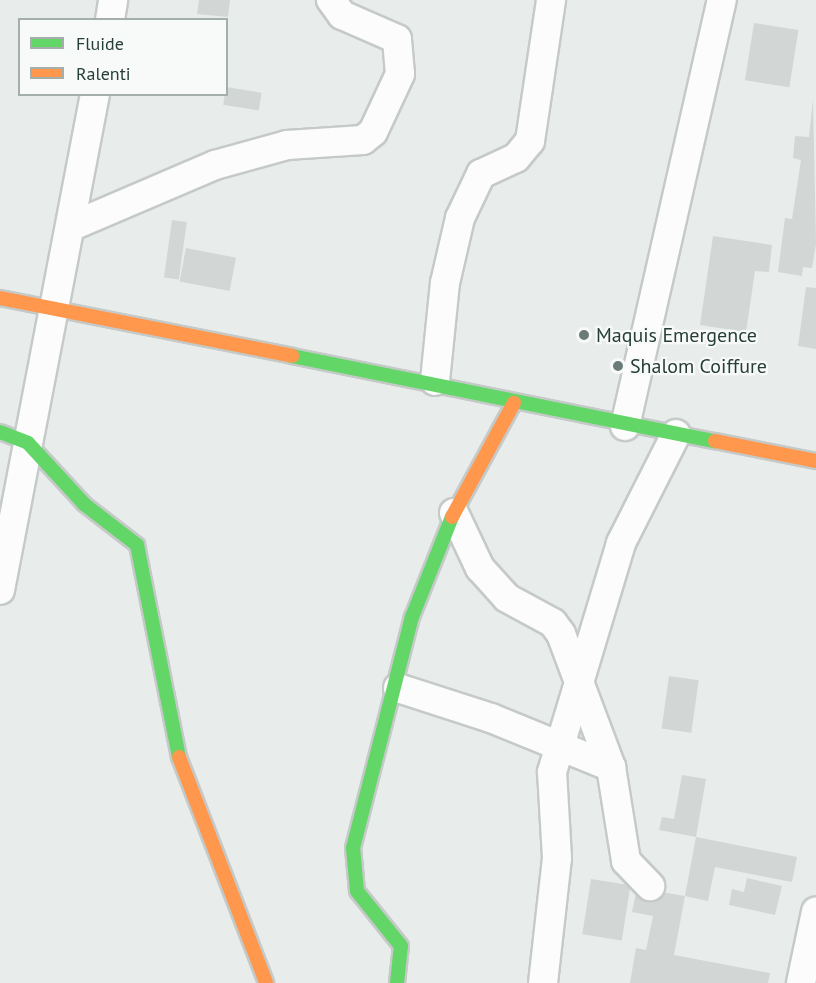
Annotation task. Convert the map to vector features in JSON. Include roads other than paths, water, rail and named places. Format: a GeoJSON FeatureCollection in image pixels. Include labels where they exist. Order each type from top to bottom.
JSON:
{"type":"FeatureCollection","features":[{"type":"Feature","properties":{"kind":"street"},"geometry":{"type":"LineString","coordinates":[[110,18],[113,0]]}},
{"type":"Feature","properties":{"kind":"street"},"geometry":{"type":"LineString","coordinates":[[70,227],[215,165],[288,145],[363,140],[373,132],[400,74],[397,39],[342,15],[331,0]]}},
{"type":"Feature","properties":{"kind":"street"},"geometry":{"type":"LineString","coordinates":[[435,381],[445,283],[460,218],[481,174],[516,158],[530,141],[551,0]]}},
{"type":"Feature","properties":{"kind":"street"},"geometry":{"type":"LineString","coordinates":[[625,426],[722,0]]}},
{"type":"Feature","properties":{"kind":"street"},"geometry":{"type":"LineString","coordinates":[[0,590],[95,96]]}},
{"type":"Feature","properties":{"kind":"street"},"geometry":{"type":"LineString","coordinates":[[0,298],[435,381],[514,403],[816,461]]}},
{"type":"Feature","properties":{"kind":"street"},"geometry":{"type":"LineString","coordinates":[[397,983],[401,946],[357,891],[353,848],[398,688],[412,616],[454,513],[514,403]]}},
{"type":"Feature","properties":{"kind":"street"},"geometry":{"type":"LineString","coordinates":[[0,432],[28,443],[84,504],[128,533],[137,545],[180,764],[266,983]]}},
{"type":"Feature","properties":{"kind":"street"},"geometry":{"type":"LineString","coordinates":[[543,983],[557,858],[551,798],[558,750],[621,543],[676,434]]}},
{"type":"Feature","properties":{"kind":"street"},"geometry":{"type":"LineString","coordinates":[[454,513],[480,568],[507,598],[557,628],[611,767],[626,861],[650,886]]}},
{"type":"Feature","properties":{"kind":"street"},"geometry":{"type":"LineString","coordinates":[[398,688],[491,718],[558,750],[611,767]]}},
{"type":"Feature","properties":{"kind":"street"},"geometry":{"type":"LineString","coordinates":[[801,983],[816,912]]}},
{"type":"Feature","properties":{"kind":"place","name":"Maquis Emergence"},"geometry":{"type":"Point","coordinates":[584,335]}},
{"type":"Feature","properties":{"kind":"place","name":"Shalom Coiffure"},"geometry":{"type":"Point","coordinates":[618,366]}}]}
